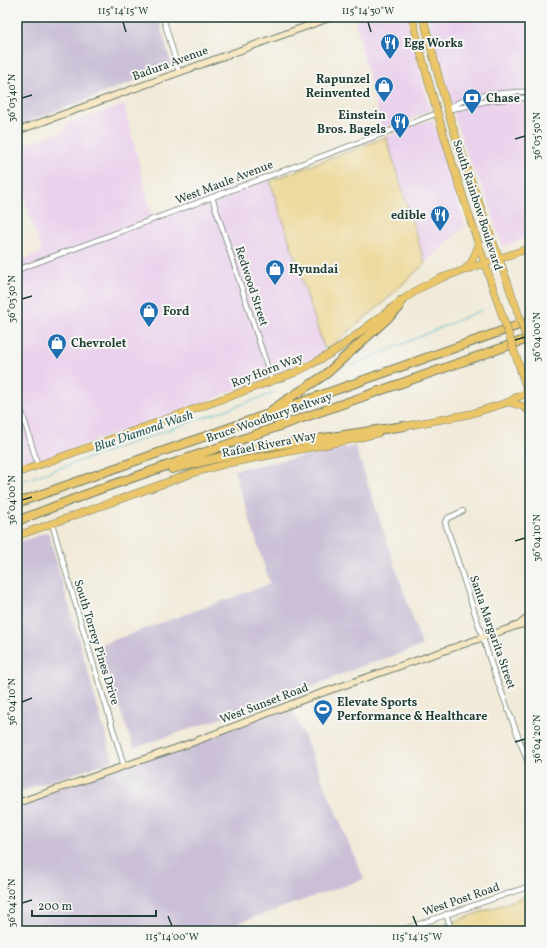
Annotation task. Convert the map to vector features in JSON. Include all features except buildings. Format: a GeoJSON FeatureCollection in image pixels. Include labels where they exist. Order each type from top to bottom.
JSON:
{"type":"FeatureCollection","features":[{"type":"Feature","properties":{"kind":"highway"},"geometry":{"type":"LineString","coordinates":[[265,416],[293,395],[313,384],[326,374],[399,308],[401,300]]}},
{"type":"Feature","properties":{"kind":"highway","name":"Bruce Woodbury Beltway"},"geometry":{"type":"LineString","coordinates":[[17,504],[530,321]]}},
{"type":"Feature","properties":{"kind":"highway","name":"Bruce Woodbury Beltway"},"geometry":{"type":"LineString","coordinates":[[17,521],[92,492],[530,338]]}},
{"type":"Feature","properties":{"kind":"highway"},"geometry":{"type":"LineString","coordinates":[[157,469],[173,468],[258,448],[404,426]]}},
{"type":"Feature","properties":{"kind":"main road","name":"Badura Avenue"},"geometry":{"type":"LineString","coordinates":[[17,131],[332,17]]}},
{"type":"Feature","properties":{"kind":"main road","name":"South Rainbow Boulevard"},"geometry":{"type":"LineString","coordinates":[[412,17],[431,89],[478,245],[530,394]]}},
{"type":"Feature","properties":{"kind":"main road","name":"South Rainbow Boulevard"},"geometry":{"type":"LineString","coordinates":[[423,17],[447,109],[530,350]]}},
{"type":"Feature","properties":{"kind":"main road"},"geometry":{"type":"LineString","coordinates":[[431,89],[442,108],[444,110],[447,109]]}},
{"type":"Feature","properties":{"kind":"main road"},"geometry":{"type":"LineString","coordinates":[[438,113],[442,114],[456,137]]}},
{"type":"Feature","properties":{"kind":"main road"},"geometry":{"type":"LineString","coordinates":[[464,270],[471,263],[478,245]]}},
{"type":"Feature","properties":{"kind":"main road","name":"Roy Horn Way"},"geometry":{"type":"LineString","coordinates":[[17,473],[294,373],[338,348],[401,300],[430,283],[530,248]]}},
{"type":"Feature","properties":{"kind":"main road","name":"Rafael Rivera Way"},"geometry":{"type":"LineString","coordinates":[[17,536],[205,469],[256,457],[354,439],[404,426],[470,414],[530,394]]}},
{"type":"Feature","properties":{"kind":"main road"},"geometry":{"type":"LineString","coordinates":[[509,402],[522,406],[530,411]]}},
{"type":"Feature","properties":{"kind":"main road","name":"West Sunset Road"},"geometry":{"type":"LineString","coordinates":[[519,624],[530,616]]}},
{"type":"Feature","properties":{"kind":"main road","name":"West Sunset Road"},"geometry":{"type":"LineString","coordinates":[[17,803],[191,743],[310,697],[519,624],[530,623]]}},
{"type":"Feature","properties":{"kind":"street"},"geometry":{"type":"LineString","coordinates":[[163,17],[179,72]]}},
{"type":"Feature","properties":{"kind":"street"},"geometry":{"type":"LineString","coordinates":[[447,109],[456,103],[487,94],[530,90]]}},
{"type":"Feature","properties":{"kind":"street"},"geometry":{"type":"LineString","coordinates":[[447,109],[458,109],[493,100],[530,97]]}},
{"type":"Feature","properties":{"kind":"street","name":"West Maule Avenue"},"geometry":{"type":"LineString","coordinates":[[17,270],[438,113]]}},
{"type":"Feature","properties":{"kind":"street","name":"Redwood Street"},"geometry":{"type":"LineString","coordinates":[[212,197],[272,381]]}},
{"type":"Feature","properties":{"kind":"street"},"geometry":{"type":"LineString","coordinates":[[17,396],[38,466]]}},
{"type":"Feature","properties":{"kind":"street","name":"Santa Margarita Street"},"geometry":{"type":"LineString","coordinates":[[463,511],[448,518],[445,522],[483,637],[530,768]]}},
{"type":"Feature","properties":{"kind":"street","name":"South Torrey Pines Drive"},"geometry":{"type":"LineString","coordinates":[[52,523],[124,766]]}},
{"type":"Feature","properties":{"kind":"street","name":"West Post Road"},"geometry":{"type":"LineString","coordinates":[[399,931],[530,886]]}},
{"type":"Feature","properties":{"kind":"street"},"geometry":{"type":"LineString","coordinates":[[446,914],[452,931]]}},
{"type":"Feature","properties":{"kind":"shaded area"},"geometry":{"type":"Polygon","coordinates":[[[17,17],[158,17],[172,67],[17,126],[17,17]]]}},
{"type":"Feature","properties":{"kind":"shaded area"},"geometry":{"type":"Polygon","coordinates":[[[354,17],[407,17],[430,111],[382,129],[354,17]]]}},
{"type":"Feature","properties":{"kind":"shaded area"},"geometry":{"type":"Polygon","coordinates":[[[428,17],[530,17],[530,237],[503,246],[495,225],[492,209],[467,155],[448,95],[428,17]]]}},
{"type":"Feature","properties":{"kind":"shaded area"},"geometry":{"type":"Polygon","coordinates":[[[124,105],[152,216],[269,174],[324,348],[322,353],[266,381],[231,391],[213,399],[17,468],[17,262],[42,252],[17,178],[17,148],[66,130],[65,124],[124,105]]]}},
{"type":"Feature","properties":{"kind":"shaded area"},"geometry":{"type":"Polygon","coordinates":[[[433,119],[465,226],[425,263],[386,137],[433,119]]]}},
{"type":"Feature","properties":{"kind":"shaded area"},"geometry":{"type":"Polygon","coordinates":[[[355,446],[422,646],[360,667],[298,692],[134,748],[97,646],[270,584],[234,470],[355,446]]]}},
{"type":"Feature","properties":{"kind":"shaded area"},"geometry":{"type":"Polygon","coordinates":[[[48,532],[113,761],[17,792],[17,543],[48,532]]]}},
{"type":"Feature","properties":{"kind":"shaded area"},"geometry":{"type":"Polygon","coordinates":[[[291,705],[364,879],[215,931],[17,931],[17,803],[291,705]]]}},
{"type":"Feature","properties":{"kind":"sand"},"geometry":{"type":"Polygon","coordinates":[[[386,137],[425,263],[385,301],[329,348],[324,348],[270,181],[386,137]]]}},
{"type":"Feature","properties":{"kind":"sand"},"geometry":{"type":"Polygon","coordinates":[[[530,895],[530,931],[427,931],[530,895]]]}},
{"type":"Feature","properties":{"kind":"waterway","name":"Blue Diamond Wash"},"geometry":{"type":"LineString","coordinates":[[351,366],[482,310]]}},
{"type":"Feature","properties":{"kind":"waterway","name":"Blue Diamond Wash"},"geometry":{"type":"LineString","coordinates":[[17,483],[274,393]]}},
{"type":"Feature","properties":{"kind":"place","name":"Egg Works"},"geometry":{"type":"Point","coordinates":[390,60]}},
{"type":"Feature","properties":{"kind":"place","name":"Rapunzel Reinvented"},"geometry":{"type":"Point","coordinates":[384,103]}},
{"type":"Feature","properties":{"kind":"place","name":"Chase"},"geometry":{"type":"Point","coordinates":[472,115]}},
{"type":"Feature","properties":{"kind":"place","name":"Einstein Bros. Bagels"},"geometry":{"type":"Point","coordinates":[400,139]}},
{"type":"Feature","properties":{"kind":"place","name":"edible"},"geometry":{"type":"Point","coordinates":[440,232]}},
{"type":"Feature","properties":{"kind":"place","name":"Hyundai"},"geometry":{"type":"Point","coordinates":[275,286]}},
{"type":"Feature","properties":{"kind":"place","name":"Ford"},"geometry":{"type":"Point","coordinates":[149,328]}},
{"type":"Feature","properties":{"kind":"place","name":"Chevrolet"},"geometry":{"type":"Point","coordinates":[57,360]}},
{"type":"Feature","properties":{"kind":"place","name":"Elevate Sports Performance & Healthcare"},"geometry":{"type":"Point","coordinates":[323,726]}}]}
